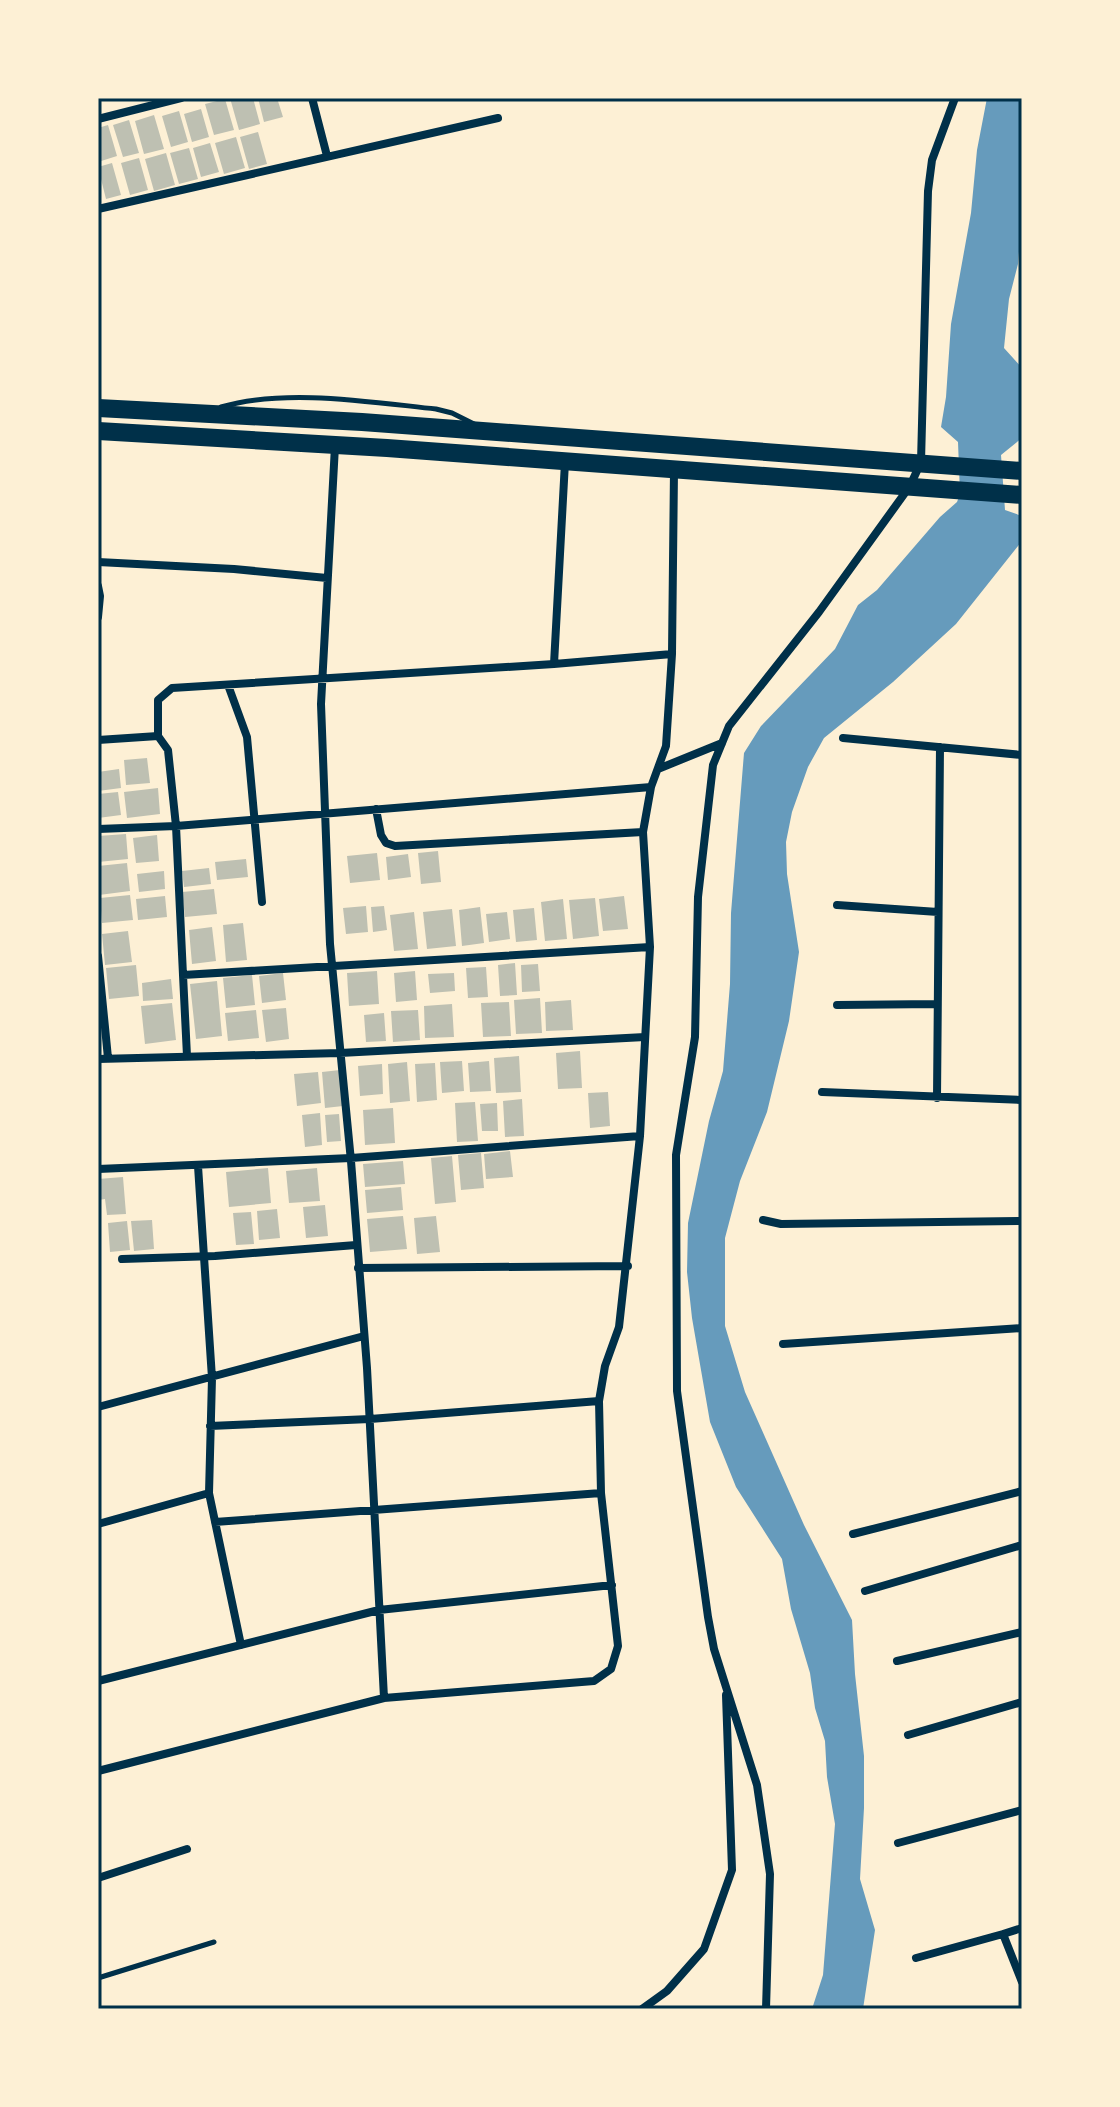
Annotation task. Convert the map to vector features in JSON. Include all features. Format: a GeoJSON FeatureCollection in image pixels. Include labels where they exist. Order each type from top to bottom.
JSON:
{"type":"FeatureCollection","features":[{"type":"Feature","properties":{"kind":"highway"},"geometry":{"type":"LineString","coordinates":[[98,408],[362,422],[1019,471]]}},
{"type":"Feature","properties":{"kind":"highway"},"geometry":{"type":"LineString","coordinates":[[98,431],[335,445],[1021,495]]}},
{"type":"Feature","properties":{"kind":"street"},"geometry":{"type":"LineString","coordinates":[[98,119],[181,98]]}},
{"type":"Feature","properties":{"kind":"street"},"geometry":{"type":"LineString","coordinates":[[312,98],[327,156]]}},
{"type":"Feature","properties":{"kind":"street"},"geometry":{"type":"LineString","coordinates":[[766,2009],[770,1874],[757,1785],[714,1649],[677,1391],[676,1155],[695,1037],[702,868],[713,765],[729,726],[819,612],[910,486],[921,462],[928,191],[932,160],[955,98]]}},
{"type":"Feature","properties":{"kind":"street"},"geometry":{"type":"LineString","coordinates":[[98,209],[498,118]]}},
{"type":"Feature","properties":{"kind":"street"},"geometry":{"type":"LineString","coordinates":[[335,445],[322,679],[325,813],[332,967],[351,1158],[370,1419],[384,1698]]}},
{"type":"Feature","properties":{"kind":"street"},"geometry":{"type":"LineString","coordinates":[[554,664],[565,462]]}},
{"type":"Feature","properties":{"kind":"street"},"geometry":{"type":"LineString","coordinates":[[98,1771],[384,1698],[594,1681],[611,1669],[618,1646],[601,1493],[599,1401],[605,1366],[619,1327],[640,1136],[650,947],[643,832],[651,787],[666,746],[672,654],[674,470]]}},
{"type":"Feature","properties":{"kind":"street"},"geometry":{"type":"LineString","coordinates":[[98,562],[234,569],[327,578]]}},
{"type":"Feature","properties":{"kind":"street"},"geometry":{"type":"LineString","coordinates":[[98,586],[98,617]]}},
{"type":"Feature","properties":{"kind":"street"},"geometry":{"type":"LineString","coordinates":[[187,1056],[176,826],[168,750],[158,736],[158,700],[172,688],[672,654]]}},
{"type":"Feature","properties":{"kind":"street"},"geometry":{"type":"LineString","coordinates":[[228,685],[247,737],[262,902]]}},
{"type":"Feature","properties":{"kind":"street"},"geometry":{"type":"LineString","coordinates":[[98,740],[158,736]]}},
{"type":"Feature","properties":{"kind":"street"},"geometry":{"type":"LineString","coordinates":[[843,738],[1022,755]]}},
{"type":"Feature","properties":{"kind":"street"},"geometry":{"type":"LineString","coordinates":[[658,769],[722,743]]}},
{"type":"Feature","properties":{"kind":"street"},"geometry":{"type":"LineString","coordinates":[[937,1098],[940,747]]}},
{"type":"Feature","properties":{"kind":"street"},"geometry":{"type":"LineString","coordinates":[[98,829],[176,826],[651,787]]}},
{"type":"Feature","properties":{"kind":"street"},"geometry":{"type":"LineString","coordinates":[[376,809],[381,835],[386,843],[395,846],[643,832]]}},
{"type":"Feature","properties":{"kind":"street"},"geometry":{"type":"LineString","coordinates":[[837,905],[938,912]]}},
{"type":"Feature","properties":{"kind":"street"},"geometry":{"type":"LineString","coordinates":[[183,975],[650,947]]}},
{"type":"Feature","properties":{"kind":"street"},"geometry":{"type":"LineString","coordinates":[[98,956],[103,1058],[340,1053],[645,1037]]}},
{"type":"Feature","properties":{"kind":"street"},"geometry":{"type":"LineString","coordinates":[[837,1005],[937,1004]]}},
{"type":"Feature","properties":{"kind":"street"},"geometry":{"type":"LineString","coordinates":[[822,1092],[1022,1100]]}},
{"type":"Feature","properties":{"kind":"street"},"geometry":{"type":"LineString","coordinates":[[98,1169],[351,1158],[640,1136]]}},
{"type":"Feature","properties":{"kind":"street"},"geometry":{"type":"LineString","coordinates":[[198,1166],[212,1378],[209,1493],[241,1645]]}},
{"type":"Feature","properties":{"kind":"street"},"geometry":{"type":"LineString","coordinates":[[763,1220],[781,1224],[1022,1221]]}},
{"type":"Feature","properties":{"kind":"street"},"geometry":{"type":"LineString","coordinates":[[122,1259],[203,1257],[356,1245]]}},
{"type":"Feature","properties":{"kind":"street"},"geometry":{"type":"LineString","coordinates":[[358,1268],[628,1266]]}},
{"type":"Feature","properties":{"kind":"street"},"geometry":{"type":"LineString","coordinates":[[783,1344],[1022,1328]]}},
{"type":"Feature","properties":{"kind":"street"},"geometry":{"type":"LineString","coordinates":[[98,1407],[364,1336]]}},
{"type":"Feature","properties":{"kind":"street"},"geometry":{"type":"LineString","coordinates":[[210,1426],[370,1419],[599,1401]]}},
{"type":"Feature","properties":{"kind":"street"},"geometry":{"type":"LineString","coordinates":[[853,1534],[1022,1491]]}},
{"type":"Feature","properties":{"kind":"street"},"geometry":{"type":"LineString","coordinates":[[98,1524],[209,1493]]}},
{"type":"Feature","properties":{"kind":"street"},"geometry":{"type":"LineString","coordinates":[[215,1522],[601,1493]]}},
{"type":"Feature","properties":{"kind":"street"},"geometry":{"type":"LineString","coordinates":[[865,1591],[1022,1545]]}},
{"type":"Feature","properties":{"kind":"street"},"geometry":{"type":"LineString","coordinates":[[98,1681],[379,1610],[612,1585]]}},
{"type":"Feature","properties":{"kind":"street"},"geometry":{"type":"LineString","coordinates":[[897,1661],[1022,1632]]}},
{"type":"Feature","properties":{"kind":"street"},"geometry":{"type":"LineString","coordinates":[[642,2009],[667,1991],[704,1949],[732,1870],[726,1683]]}},
{"type":"Feature","properties":{"kind":"street"},"geometry":{"type":"LineString","coordinates":[[908,1735],[1022,1702]]}},
{"type":"Feature","properties":{"kind":"street"},"geometry":{"type":"LineString","coordinates":[[898,1843],[1022,1810]]}},
{"type":"Feature","properties":{"kind":"street"},"geometry":{"type":"LineString","coordinates":[[98,1878],[187,1849]]}},
{"type":"Feature","properties":{"kind":"street"},"geometry":{"type":"LineString","coordinates":[[916,1958],[1022,1928]]}},
{"type":"Feature","properties":{"kind":"street"},"geometry":{"type":"LineString","coordinates":[[1003,1934],[1022,1982]]}},
{"type":"Feature","properties":{"kind":"lane"},"geometry":{"type":"LineString","coordinates":[[98,1978],[214,1942]]}},
{"type":"Feature","properties":{"kind":"water"},"geometry":{"type":"Polygon","coordinates":[[[987,98],[1022,98],[1022,215],[1018,264],[1009,299],[1004,348],[1022,368],[1022,438],[1001,455],[1005,510],[1022,516],[1022,541],[956,624],[893,682],[824,738],[808,767],[792,812],[786,842],[787,874],[799,952],[789,1021],[767,1112],[740,1181],[725,1238],[725,1326],[745,1392],[804,1525],[852,1620],[864,1756],[860,1879],[875,1930],[863,2009],[812,2009],[823,1975],[835,1824],[825,1741],[815,1708],[810,1673],[791,1609],[782,1559],[736,1487],[710,1422],[692,1318],[687,1272],[688,1223],[709,1121],[723,1071],[730,984],[731,913],[744,753],[761,726],[835,649],[858,605],[877,590],[940,517],[957,502],[960,494],[958,442],[941,427],[951,324],[987,98]]]}},
{"type":"Feature","properties":{"kind":"building"},"geometry":{"type":"Polygon","coordinates":[[[230,98],[253,98],[260,124],[239,130],[230,98]]]}},
{"type":"Feature","properties":{"kind":"building"},"geometry":{"type":"Polygon","coordinates":[[[258,98],[277,98],[283,117],[264,122],[258,98]]]}},
{"type":"Feature","properties":{"kind":"building"},"geometry":{"type":"Polygon","coordinates":[[[225,99],[234,130],[214,135],[205,104],[225,99]]]}},
{"type":"Feature","properties":{"kind":"building"},"geometry":{"type":"Polygon","coordinates":[[[201,109],[209,137],[192,142],[184,114],[201,109]]]}},
{"type":"Feature","properties":{"kind":"building"},"geometry":{"type":"Polygon","coordinates":[[[179,111],[188,142],[171,147],[162,116],[179,111]]]}},
{"type":"Feature","properties":{"kind":"building"},"geometry":{"type":"Polygon","coordinates":[[[154,115],[164,149],[144,154],[135,121],[154,115]]]}},
{"type":"Feature","properties":{"kind":"building"},"geometry":{"type":"Polygon","coordinates":[[[129,120],[139,153],[123,157],[113,125],[129,120]]]}},
{"type":"Feature","properties":{"kind":"building"},"geometry":{"type":"Polygon","coordinates":[[[108,125],[117,156],[98,162],[98,128],[108,125]]]}},
{"type":"Feature","properties":{"kind":"building"},"geometry":{"type":"Polygon","coordinates":[[[258,132],[267,164],[249,169],[240,137],[258,132]]]}},
{"type":"Feature","properties":{"kind":"building"},"geometry":{"type":"Polygon","coordinates":[[[236,137],[245,168],[224,174],[215,143],[236,137]]]}},
{"type":"Feature","properties":{"kind":"building"},"geometry":{"type":"Polygon","coordinates":[[[210,143],[219,172],[201,177],[193,148],[210,143]]]}},
{"type":"Feature","properties":{"kind":"building"},"geometry":{"type":"Polygon","coordinates":[[[189,148],[198,179],[179,184],[170,153],[189,148]]]}},
{"type":"Feature","properties":{"kind":"building"},"geometry":{"type":"Polygon","coordinates":[[[166,153],[175,185],[154,191],[145,159],[166,153]]]}},
{"type":"Feature","properties":{"kind":"building"},"geometry":{"type":"Polygon","coordinates":[[[139,158],[148,190],[130,195],[121,163],[139,158]]]}},
{"type":"Feature","properties":{"kind":"building"},"geometry":{"type":"Polygon","coordinates":[[[112,163],[121,195],[106,199],[98,167],[112,163]]]}},
{"type":"Feature","properties":{"kind":"building"},"geometry":{"type":"Polygon","coordinates":[[[147,758],[150,783],[126,785],[124,760],[147,758]]]}},
{"type":"Feature","properties":{"kind":"building"},"geometry":{"type":"Polygon","coordinates":[[[119,769],[121,788],[98,791],[98,772],[119,769]]]}},
{"type":"Feature","properties":{"kind":"building"},"geometry":{"type":"Polygon","coordinates":[[[158,788],[160,814],[127,818],[124,792],[158,788]]]}},
{"type":"Feature","properties":{"kind":"building"},"geometry":{"type":"Polygon","coordinates":[[[118,792],[121,815],[98,818],[98,794],[118,792]]]}},
{"type":"Feature","properties":{"kind":"building"},"geometry":{"type":"Polygon","coordinates":[[[126,834],[128,859],[98,862],[98,836],[126,834]]]}},
{"type":"Feature","properties":{"kind":"building"},"geometry":{"type":"Polygon","coordinates":[[[157,835],[159,861],[136,863],[133,838],[157,835]]]}},
{"type":"Feature","properties":{"kind":"building"},"geometry":{"type":"Polygon","coordinates":[[[438,851],[441,882],[421,884],[418,853],[438,851]]]}},
{"type":"Feature","properties":{"kind":"building"},"geometry":{"type":"Polygon","coordinates":[[[377,853],[380,880],[350,883],[347,856],[377,853]]]}},
{"type":"Feature","properties":{"kind":"building"},"geometry":{"type":"Polygon","coordinates":[[[408,854],[411,877],[388,880],[386,857],[408,854]]]}},
{"type":"Feature","properties":{"kind":"building"},"geometry":{"type":"Polygon","coordinates":[[[246,859],[248,877],[217,880],[215,862],[246,859]]]}},
{"type":"Feature","properties":{"kind":"building"},"geometry":{"type":"Polygon","coordinates":[[[127,863],[130,891],[99,895],[98,866],[127,863]]]}},
{"type":"Feature","properties":{"kind":"building"},"geometry":{"type":"Polygon","coordinates":[[[209,868],[211,884],[184,887],[182,871],[209,868]]]}},
{"type":"Feature","properties":{"kind":"building"},"geometry":{"type":"Polygon","coordinates":[[[164,871],[165,889],[139,892],[137,874],[164,871]]]}},
{"type":"Feature","properties":{"kind":"building"},"geometry":{"type":"Polygon","coordinates":[[[214,889],[217,914],[185,917],[182,892],[214,889]]]}},
{"type":"Feature","properties":{"kind":"building"},"geometry":{"type":"Polygon","coordinates":[[[130,895],[133,920],[102,923],[100,898],[130,895]]]}},
{"type":"Feature","properties":{"kind":"building"},"geometry":{"type":"Polygon","coordinates":[[[165,896],[167,917],[138,920],[136,899],[165,896]]]}},
{"type":"Feature","properties":{"kind":"building"},"geometry":{"type":"Polygon","coordinates":[[[624,896],[628,929],[603,931],[599,899],[624,896]]]}},
{"type":"Feature","properties":{"kind":"building"},"geometry":{"type":"Polygon","coordinates":[[[595,898],[599,936],[573,939],[569,900],[595,898]]]}},
{"type":"Feature","properties":{"kind":"building"},"geometry":{"type":"Polygon","coordinates":[[[563,899],[567,939],[545,941],[541,902],[563,899]]]}},
{"type":"Feature","properties":{"kind":"building"},"geometry":{"type":"Polygon","coordinates":[[[366,906],[368,932],[346,934],[343,908],[366,906]]]}},
{"type":"Feature","properties":{"kind":"building"},"geometry":{"type":"Polygon","coordinates":[[[384,906],[387,930],[373,932],[371,907],[384,906]]]}},
{"type":"Feature","properties":{"kind":"building"},"geometry":{"type":"Polygon","coordinates":[[[480,907],[484,943],[462,946],[459,910],[480,907]]]}},
{"type":"Feature","properties":{"kind":"building"},"geometry":{"type":"Polygon","coordinates":[[[534,908],[537,940],[516,942],[513,910],[534,908]]]}},
{"type":"Feature","properties":{"kind":"building"},"geometry":{"type":"Polygon","coordinates":[[[452,909],[456,946],[427,949],[423,912],[452,909]]]}},
{"type":"Feature","properties":{"kind":"building"},"geometry":{"type":"Polygon","coordinates":[[[414,912],[418,949],[394,951],[390,915],[414,912]]]}},
{"type":"Feature","properties":{"kind":"building"},"geometry":{"type":"Polygon","coordinates":[[[507,912],[510,939],[489,942],[486,914],[507,912]]]}},
{"type":"Feature","properties":{"kind":"building"},"geometry":{"type":"Polygon","coordinates":[[[243,923],[247,960],[226,962],[223,925],[243,923]]]}},
{"type":"Feature","properties":{"kind":"building"},"geometry":{"type":"Polygon","coordinates":[[[212,927],[216,961],[192,964],[189,930],[212,927]]]}},
{"type":"Feature","properties":{"kind":"building"},"geometry":{"type":"Polygon","coordinates":[[[128,931],[132,962],[105,965],[102,934],[128,931]]]}},
{"type":"Feature","properties":{"kind":"building"},"geometry":{"type":"Polygon","coordinates":[[[515,963],[517,995],[500,996],[498,965],[515,963]]]}},
{"type":"Feature","properties":{"kind":"building"},"geometry":{"type":"Polygon","coordinates":[[[538,964],[540,991],[522,992],[521,965],[538,964]]]}},
{"type":"Feature","properties":{"kind":"building"},"geometry":{"type":"Polygon","coordinates":[[[136,965],[139,996],[109,999],[106,968],[136,965]]]}},
{"type":"Feature","properties":{"kind":"building"},"geometry":{"type":"Polygon","coordinates":[[[486,967],[488,997],[468,998],[466,968],[486,967]]]}},
{"type":"Feature","properties":{"kind":"building"},"geometry":{"type":"Polygon","coordinates":[[[377,971],[379,1004],[349,1006],[347,973],[377,971]]]}},
{"type":"Feature","properties":{"kind":"building"},"geometry":{"type":"Polygon","coordinates":[[[415,971],[417,1000],[396,1002],[394,973],[415,971]]]}},
{"type":"Feature","properties":{"kind":"building"},"geometry":{"type":"Polygon","coordinates":[[[283,973],[286,1000],[262,1003],[259,976],[283,973]]]}},
{"type":"Feature","properties":{"kind":"building"},"geometry":{"type":"Polygon","coordinates":[[[454,973],[455,991],[430,993],[428,974],[454,973]]]}},
{"type":"Feature","properties":{"kind":"building"},"geometry":{"type":"Polygon","coordinates":[[[252,975],[255,1005],[226,1008],[223,978],[252,975]]]}},
{"type":"Feature","properties":{"kind":"building"},"geometry":{"type":"Polygon","coordinates":[[[171,979],[173,999],[143,1001],[142,983],[171,979]]]}},
{"type":"Feature","properties":{"kind":"building"},"geometry":{"type":"Polygon","coordinates":[[[217,981],[222,1036],[196,1039],[190,984],[217,981]]]}},
{"type":"Feature","properties":{"kind":"building"},"geometry":{"type":"Polygon","coordinates":[[[540,998],[542,1033],[516,1034],[514,1000],[540,998]]]}},
{"type":"Feature","properties":{"kind":"building"},"geometry":{"type":"Polygon","coordinates":[[[571,1000],[573,1030],[546,1031],[545,1002],[571,1000]]]}},
{"type":"Feature","properties":{"kind":"building"},"geometry":{"type":"Polygon","coordinates":[[[509,1002],[511,1036],[483,1037],[481,1003],[509,1002]]]}},
{"type":"Feature","properties":{"kind":"building"},"geometry":{"type":"Polygon","coordinates":[[[172,1003],[176,1040],[145,1044],[141,1006],[172,1003]]]}},
{"type":"Feature","properties":{"kind":"building"},"geometry":{"type":"Polygon","coordinates":[[[452,1004],[454,1037],[425,1038],[424,1006],[452,1004]]]}},
{"type":"Feature","properties":{"kind":"building"},"geometry":{"type":"Polygon","coordinates":[[[286,1008],[289,1039],[266,1042],[262,1010],[286,1008]]]}},
{"type":"Feature","properties":{"kind":"building"},"geometry":{"type":"Polygon","coordinates":[[[256,1010],[259,1038],[228,1041],[225,1013],[256,1010]]]}},
{"type":"Feature","properties":{"kind":"building"},"geometry":{"type":"Polygon","coordinates":[[[418,1010],[420,1040],[393,1042],[391,1011],[418,1010]]]}},
{"type":"Feature","properties":{"kind":"building"},"geometry":{"type":"Polygon","coordinates":[[[384,1013],[386,1041],[366,1042],[364,1015],[384,1013]]]}},
{"type":"Feature","properties":{"kind":"building"},"geometry":{"type":"Polygon","coordinates":[[[580,1051],[582,1088],[558,1089],[556,1053],[580,1051]]]}},
{"type":"Feature","properties":{"kind":"building"},"geometry":{"type":"Polygon","coordinates":[[[519,1056],[521,1092],[496,1093],[494,1058],[519,1056]]]}},
{"type":"Feature","properties":{"kind":"building"},"geometry":{"type":"Polygon","coordinates":[[[462,1061],[464,1091],[442,1093],[440,1062],[462,1061]]]}},
{"type":"Feature","properties":{"kind":"building"},"geometry":{"type":"Polygon","coordinates":[[[489,1061],[491,1091],[470,1092],[468,1063],[489,1061]]]}},
{"type":"Feature","properties":{"kind":"building"},"geometry":{"type":"Polygon","coordinates":[[[407,1062],[410,1101],[390,1103],[388,1064],[407,1062]]]}},
{"type":"Feature","properties":{"kind":"building"},"geometry":{"type":"Polygon","coordinates":[[[435,1063],[437,1100],[417,1102],[415,1064],[435,1063]]]}},
{"type":"Feature","properties":{"kind":"building"},"geometry":{"type":"Polygon","coordinates":[[[382,1064],[383,1094],[360,1096],[358,1066],[382,1064]]]}},
{"type":"Feature","properties":{"kind":"building"},"geometry":{"type":"Polygon","coordinates":[[[340,1070],[343,1106],[325,1108],[322,1072],[340,1070]]]}},
{"type":"Feature","properties":{"kind":"building"},"geometry":{"type":"Polygon","coordinates":[[[318,1072],[321,1103],[297,1106],[294,1074],[318,1072]]]}},
{"type":"Feature","properties":{"kind":"building"},"geometry":{"type":"Polygon","coordinates":[[[608,1092],[610,1126],[590,1128],[588,1093],[608,1092]]]}},
{"type":"Feature","properties":{"kind":"building"},"geometry":{"type":"Polygon","coordinates":[[[522,1099],[524,1136],[505,1137],[503,1101],[522,1099]]]}},
{"type":"Feature","properties":{"kind":"building"},"geometry":{"type":"Polygon","coordinates":[[[475,1102],[478,1141],[457,1142],[455,1103],[475,1102]]]}},
{"type":"Feature","properties":{"kind":"building"},"geometry":{"type":"Polygon","coordinates":[[[497,1103],[498,1131],[482,1131],[480,1104],[497,1103]]]}},
{"type":"Feature","properties":{"kind":"building"},"geometry":{"type":"Polygon","coordinates":[[[393,1108],[395,1143],[365,1145],[363,1110],[393,1108]]]}},
{"type":"Feature","properties":{"kind":"building"},"geometry":{"type":"Polygon","coordinates":[[[320,1113],[322,1145],[305,1147],[302,1115],[320,1113]]]}},
{"type":"Feature","properties":{"kind":"building"},"geometry":{"type":"Polygon","coordinates":[[[339,1114],[341,1141],[327,1142],[325,1115],[339,1114]]]}},
{"type":"Feature","properties":{"kind":"building"},"geometry":{"type":"Polygon","coordinates":[[[510,1151],[513,1177],[486,1179],[484,1154],[510,1151]]]}},
{"type":"Feature","properties":{"kind":"building"},"geometry":{"type":"Polygon","coordinates":[[[481,1153],[484,1188],[461,1190],[458,1155],[481,1153]]]}},
{"type":"Feature","properties":{"kind":"building"},"geometry":{"type":"Polygon","coordinates":[[[452,1156],[456,1202],[435,1204],[431,1158],[452,1156]]]}},
{"type":"Feature","properties":{"kind":"building"},"geometry":{"type":"Polygon","coordinates":[[[403,1161],[405,1184],[365,1187],[363,1164],[403,1161]]]}},
{"type":"Feature","properties":{"kind":"building"},"geometry":{"type":"Polygon","coordinates":[[[268,1168],[271,1203],[229,1207],[226,1172],[268,1168]]]}},
{"type":"Feature","properties":{"kind":"building"},"geometry":{"type":"Polygon","coordinates":[[[317,1168],[320,1201],[289,1203],[286,1171],[317,1168]]]}},
{"type":"Feature","properties":{"kind":"building"},"geometry":{"type":"Polygon","coordinates":[[[123,1177],[126,1214],[107,1215],[105,1199],[98,1200],[98,1179],[123,1177]]]}},
{"type":"Feature","properties":{"kind":"building"},"geometry":{"type":"Polygon","coordinates":[[[401,1187],[403,1210],[367,1213],[365,1190],[401,1187]]]}},
{"type":"Feature","properties":{"kind":"building"},"geometry":{"type":"Polygon","coordinates":[[[325,1205],[328,1236],[306,1238],[303,1207],[325,1205]]]}},
{"type":"Feature","properties":{"kind":"building"},"geometry":{"type":"Polygon","coordinates":[[[277,1209],[280,1238],[259,1240],[257,1211],[277,1209]]]}},
{"type":"Feature","properties":{"kind":"building"},"geometry":{"type":"Polygon","coordinates":[[[251,1212],[254,1244],[236,1245],[233,1213],[251,1212]]]}},
{"type":"Feature","properties":{"kind":"building"},"geometry":{"type":"Polygon","coordinates":[[[403,1216],[407,1249],[370,1252],[367,1219],[403,1216]]]}},
{"type":"Feature","properties":{"kind":"building"},"geometry":{"type":"Polygon","coordinates":[[[436,1216],[440,1252],[417,1254],[414,1218],[436,1216]]]}},
{"type":"Feature","properties":{"kind":"building"},"geometry":{"type":"Polygon","coordinates":[[[152,1220],[154,1249],[134,1251],[131,1221],[152,1220]]]}},
{"type":"Feature","properties":{"kind":"building"},"geometry":{"type":"Polygon","coordinates":[[[127,1221],[130,1250],[110,1252],[108,1223],[127,1221]]]}}]}
